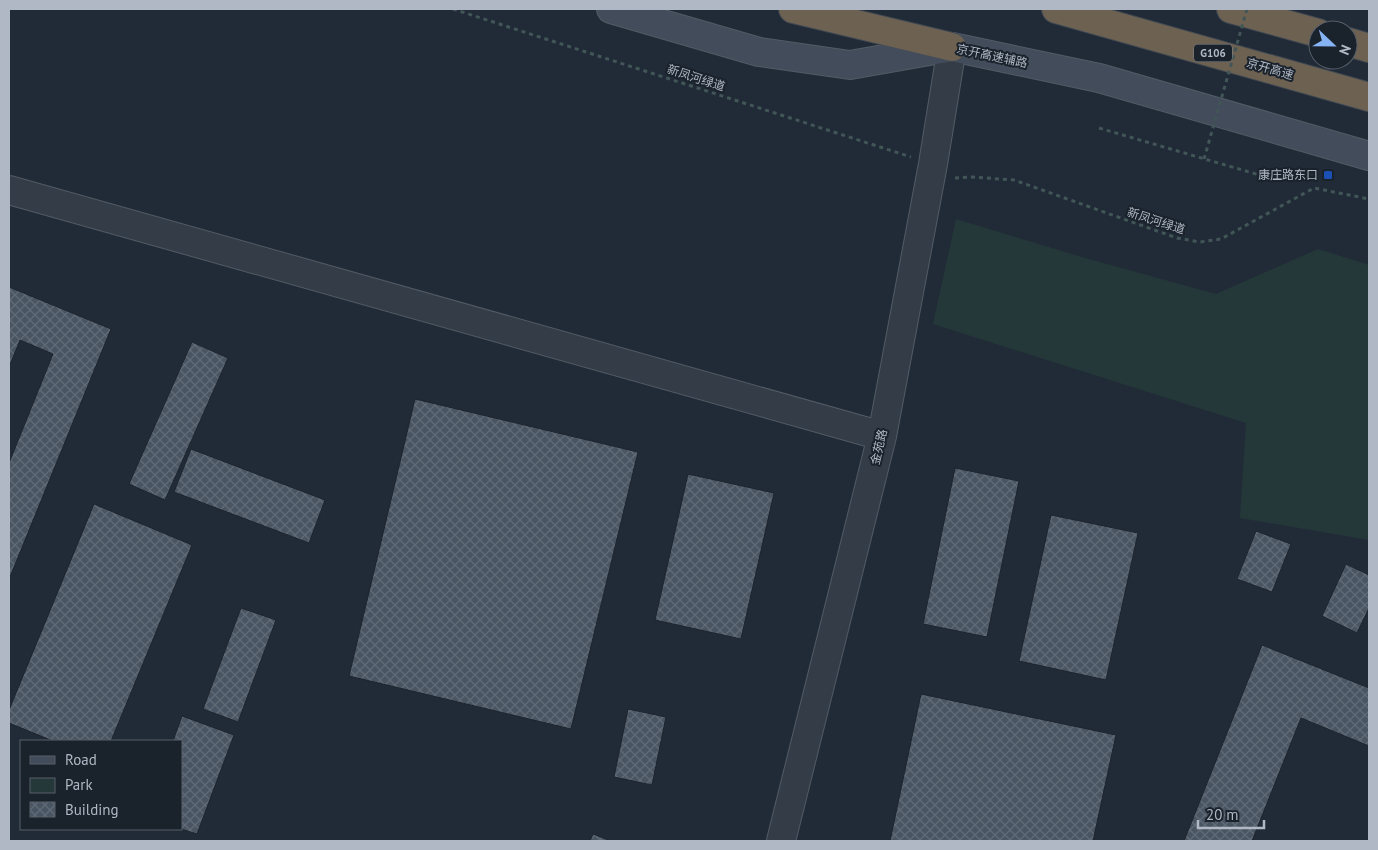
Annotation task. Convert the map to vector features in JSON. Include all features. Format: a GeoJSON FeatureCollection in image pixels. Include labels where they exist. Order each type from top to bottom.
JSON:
{"type":"FeatureCollection","features":[{"type":"Feature","properties":{"kind":"highway"},"geometry":{"type":"LineString","coordinates":[[794,9],[952,48]]}},
{"type":"Feature","properties":{"kind":"highway","name":"京开高速"},"geometry":{"type":"LineString","coordinates":[[1056,9],[1369,97]]}},
{"type":"Feature","properties":{"kind":"highway"},"geometry":{"type":"LineString","coordinates":[[1231,9],[1308,31]]}},
{"type":"Feature","properties":{"kind":"main road","name":"京开高速辅路"},"geometry":{"type":"LineString","coordinates":[[612,9],[759,52],[850,65],[952,48],[1099,78],[1369,156]]}},
{"type":"Feature","properties":{"kind":"street","name":"金苑路"},"geometry":{"type":"LineString","coordinates":[[781,841],[882,436],[932,172],[952,48]]}},
{"type":"Feature","properties":{"kind":"street"},"geometry":{"type":"LineString","coordinates":[[9,190],[882,436]]}},
{"type":"Feature","properties":{"kind":"path","name":"新凤河绿道"},"geometry":{"type":"LineString","coordinates":[[453,9],[932,172],[1014,180],[1177,238],[1200,242],[1221,239],[1314,188],[1369,199]]}},
{"type":"Feature","properties":{"kind":"path"},"geometry":{"type":"LineString","coordinates":[[1204,159],[1247,9]]}},
{"type":"Feature","properties":{"kind":"path"},"geometry":{"type":"LineString","coordinates":[[1099,128],[1263,176]]}},
{"type":"Feature","properties":{"kind":"green space"},"geometry":{"type":"Polygon","coordinates":[[[956,219],[1085,258],[1216,294],[1318,249],[1369,265],[1369,540],[1240,518],[1246,423],[933,324],[956,219]]]}},
{"type":"Feature","properties":{"kind":"building"},"geometry":{"type":"Polygon","coordinates":[[[9,287],[111,329],[10,577],[9,463],[53,354],[20,340],[9,367],[9,287]]]}},
{"type":"Feature","properties":{"kind":"building"},"geometry":{"type":"Polygon","coordinates":[[[192,342],[228,358],[165,500],[129,484],[192,342]]]}},
{"type":"Feature","properties":{"kind":"building"},"geometry":{"type":"Polygon","coordinates":[[[415,399],[638,452],[571,729],[349,676],[415,399]]]}},
{"type":"Feature","properties":{"kind":"building"},"geometry":{"type":"Polygon","coordinates":[[[191,449],[325,500],[309,543],[174,492],[191,449]]]}},
{"type":"Feature","properties":{"kind":"building"},"geometry":{"type":"Polygon","coordinates":[[[955,468],[1019,481],[987,637],[923,624],[955,468]]]}},
{"type":"Feature","properties":{"kind":"building"},"geometry":{"type":"Polygon","coordinates":[[[688,474],[774,493],[741,639],[655,620],[688,474]]]}},
{"type":"Feature","properties":{"kind":"building"},"geometry":{"type":"Polygon","coordinates":[[[94,504],[192,545],[111,740],[51,740],[9,723],[9,710],[94,504]]]}},
{"type":"Feature","properties":{"kind":"building"},"geometry":{"type":"Polygon","coordinates":[[[1051,515],[1138,533],[1106,680],[1019,661],[1051,515]]]}},
{"type":"Feature","properties":{"kind":"building"},"geometry":{"type":"Polygon","coordinates":[[[1256,531],[1291,544],[1272,592],[1237,579],[1256,531]]]}},
{"type":"Feature","properties":{"kind":"building"},"geometry":{"type":"Polygon","coordinates":[[[1346,564],[1369,575],[1369,608],[1357,633],[1322,616],[1346,564]]]}},
{"type":"Feature","properties":{"kind":"building"},"geometry":{"type":"Polygon","coordinates":[[[241,608],[276,620],[238,722],[203,709],[241,608]]]}},
{"type":"Feature","properties":{"kind":"building"},"geometry":{"type":"Polygon","coordinates":[[[1262,645],[1369,688],[1369,746],[1301,718],[1252,841],[1184,841],[1262,645]]]}},
{"type":"Feature","properties":{"kind":"building"},"geometry":{"type":"Polygon","coordinates":[[[921,694],[1116,735],[1093,841],[890,841],[921,694]]]}},
{"type":"Feature","properties":{"kind":"building"},"geometry":{"type":"Polygon","coordinates":[[[628,709],[666,717],[652,785],[614,777],[628,709]]]}},
{"type":"Feature","properties":{"kind":"building"},"geometry":{"type":"Polygon","coordinates":[[[182,716],[234,735],[197,834],[182,829],[182,740],[173,740],[182,716]]]}},
{"type":"Feature","properties":{"kind":"building"},"geometry":{"type":"Polygon","coordinates":[[[593,834],[611,841],[590,841],[593,834]]]}},
{"type":"Feature","properties":{"kind":"place","name":"康庄路东口"},"geometry":{"type":"Point","coordinates":[1328,175]}}]}
